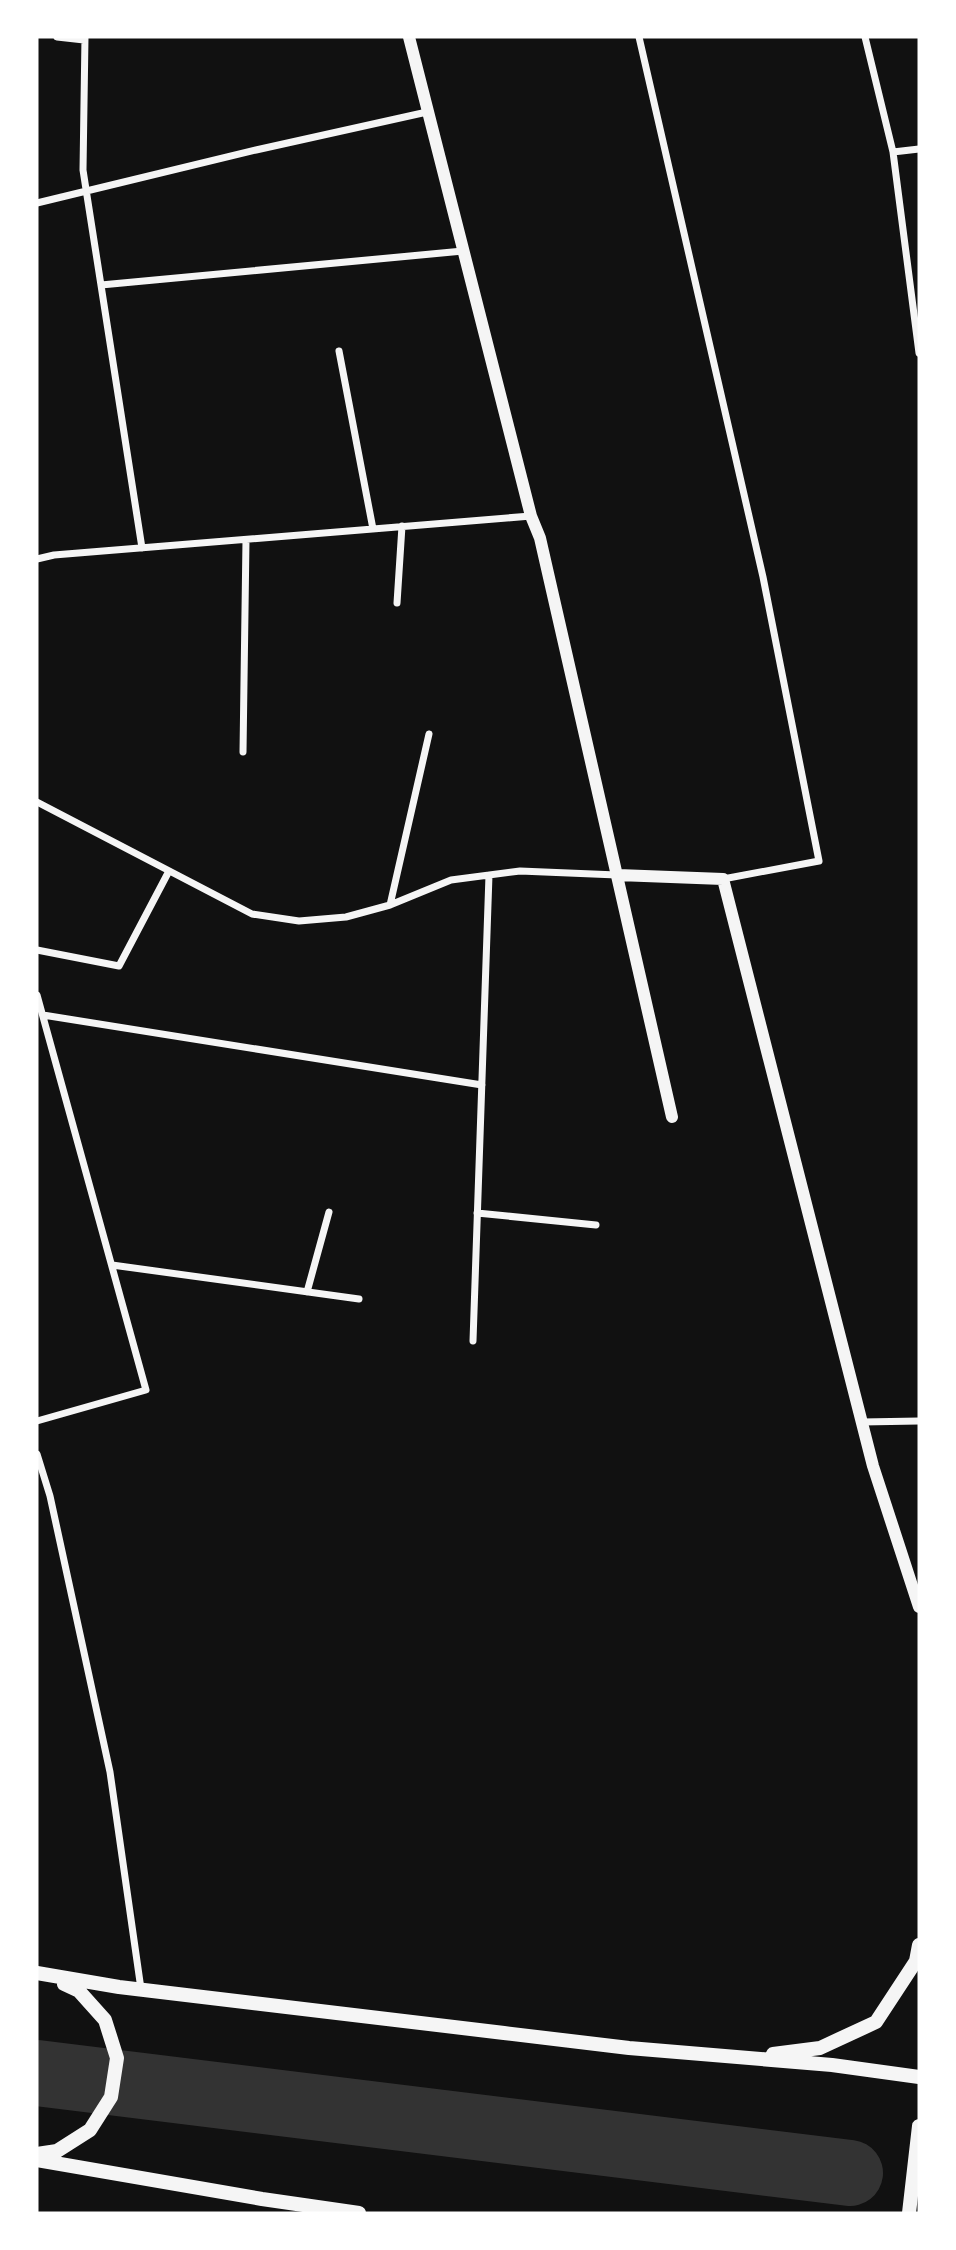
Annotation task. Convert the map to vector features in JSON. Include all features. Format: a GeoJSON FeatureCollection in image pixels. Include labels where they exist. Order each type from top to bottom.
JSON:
{"type":"FeatureCollection","features":[{"type":"Feature","properties":{"kind":"main road"},"geometry":{"type":"LineString","coordinates":[[746,2058],[820,2048],[876,2022],[916,1961],[919,1945]]}},
{"type":"Feature","properties":{"kind":"main road"},"geometry":{"type":"LineString","coordinates":[[40,1974],[141,1990],[629,2048],[832,2065],[919,2077]]}},
{"type":"Feature","properties":{"kind":"main road"},"geometry":{"type":"LineString","coordinates":[[37,2154],[57,2151],[90,2130],[111,2097],[117,2058],[105,2020],[79,1991],[40,1974]]}},
{"type":"Feature","properties":{"kind":"main road"},"geometry":{"type":"LineString","coordinates":[[909,2213],[919,2126]]}},
{"type":"Feature","properties":{"kind":"main road"},"geometry":{"type":"LineString","coordinates":[[37,2160],[359,2213]]}},
{"type":"Feature","properties":{"kind":"street"},"geometry":{"type":"LineString","coordinates":[[57,37],[85,39],[83,170],[142,548]]}},
{"type":"Feature","properties":{"kind":"street"},"geometry":{"type":"LineString","coordinates":[[409,37],[531,516],[540,538],[672,1117]]}},
{"type":"Feature","properties":{"kind":"street"},"geometry":{"type":"LineString","coordinates":[[37,802],[252,914],[299,921],[346,917],[390,905],[451,880],[489,875],[520,872],[723,879],[819,861],[763,577],[639,37]]}},
{"type":"Feature","properties":{"kind":"street"},"geometry":{"type":"LineString","coordinates":[[865,37],[893,152],[919,353]]}},
{"type":"Feature","properties":{"kind":"street"},"geometry":{"type":"LineString","coordinates":[[37,203],[427,112]]}},
{"type":"Feature","properties":{"kind":"street"},"geometry":{"type":"LineString","coordinates":[[893,152],[919,149]]}},
{"type":"Feature","properties":{"kind":"street"},"geometry":{"type":"LineString","coordinates":[[101,285],[463,251]]}},
{"type":"Feature","properties":{"kind":"street"},"geometry":{"type":"LineString","coordinates":[[339,351],[373,529]]}},
{"type":"Feature","properties":{"kind":"street"},"geometry":{"type":"LineString","coordinates":[[37,559],[54,555],[531,516]]}},
{"type":"Feature","properties":{"kind":"street"},"geometry":{"type":"LineString","coordinates":[[397,603],[402,527]]}},
{"type":"Feature","properties":{"kind":"street"},"geometry":{"type":"LineString","coordinates":[[243,752],[246,540]]}},
{"type":"Feature","properties":{"kind":"street"},"geometry":{"type":"LineString","coordinates":[[390,905],[429,734]]}},
{"type":"Feature","properties":{"kind":"street"},"geometry":{"type":"LineString","coordinates":[[37,950],[119,966],[169,871]]}},
{"type":"Feature","properties":{"kind":"street"},"geometry":{"type":"LineString","coordinates":[[473,1341],[489,875]]}},
{"type":"Feature","properties":{"kind":"street"},"geometry":{"type":"LineString","coordinates":[[723,879],[873,1466],[919,1606]]}},
{"type":"Feature","properties":{"kind":"street"},"geometry":{"type":"LineString","coordinates":[[37,995],[146,1390],[37,1420]]}},
{"type":"Feature","properties":{"kind":"street"},"geometry":{"type":"LineString","coordinates":[[43,1015],[482,1084]]}},
{"type":"Feature","properties":{"kind":"street"},"geometry":{"type":"LineString","coordinates":[[307,1292],[329,1212]]}},
{"type":"Feature","properties":{"kind":"street"},"geometry":{"type":"LineString","coordinates":[[477,1213],[596,1225]]}},
{"type":"Feature","properties":{"kind":"street"},"geometry":{"type":"LineString","coordinates":[[112,1265],[359,1299]]}},
{"type":"Feature","properties":{"kind":"street"},"geometry":{"type":"LineString","coordinates":[[862,1422],[919,1421]]}},
{"type":"Feature","properties":{"kind":"street"},"geometry":{"type":"LineString","coordinates":[[37,1454],[50,1496],[110,1772],[141,1990]]}},
{"type":"Feature","properties":{"kind":"waterway"},"geometry":{"type":"LineString","coordinates":[[37,2073],[850,2173]]}}]}
